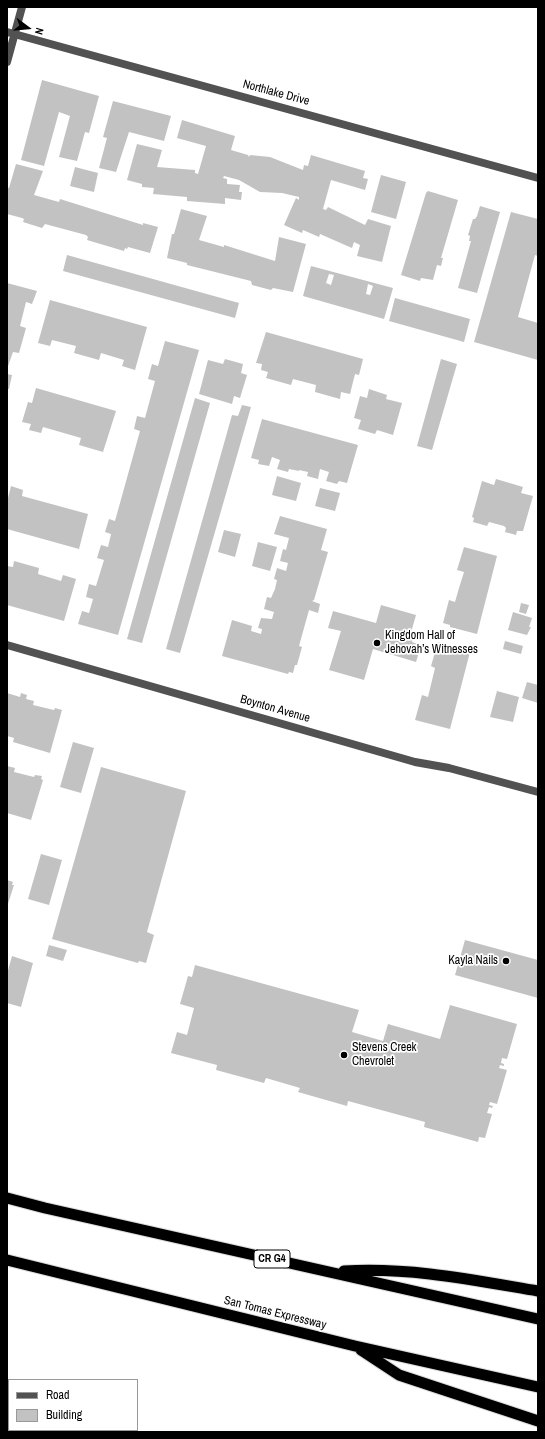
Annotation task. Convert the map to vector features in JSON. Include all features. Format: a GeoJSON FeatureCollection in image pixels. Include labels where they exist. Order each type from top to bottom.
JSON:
{"type":"FeatureCollection","features":[{"type":"Feature","properties":{"kind":"highway","name":"CR G4"},"geometry":{"type":"LineString","coordinates":[[7,1198],[45,1208],[538,1319]]}},
{"type":"Feature","properties":{"kind":"highway","name":"San Tomas Expressway"},"geometry":{"type":"LineString","coordinates":[[7,1260],[355,1346],[538,1387]]}},
{"type":"Feature","properties":{"kind":"highway"},"geometry":{"type":"LineString","coordinates":[[330,1272],[373,1269],[426,1272],[538,1290]]}},
{"type":"Feature","properties":{"kind":"highway"},"geometry":{"type":"LineString","coordinates":[[355,1346],[399,1375],[538,1421]]}},
{"type":"Feature","properties":{"kind":"street"},"geometry":{"type":"LineString","coordinates":[[7,62],[11,33],[22,7]]}},
{"type":"Feature","properties":{"kind":"street","name":"Northlake Drive"},"geometry":{"type":"LineString","coordinates":[[11,33],[538,178]]}},
{"type":"Feature","properties":{"kind":"street","name":"Boynton Avenue"},"geometry":{"type":"LineString","coordinates":[[7,645],[415,762],[449,768],[538,792]]}},
{"type":"Feature","properties":{"kind":"building"},"geometry":{"type":"Polygon","coordinates":[[[42,80],[99,96],[89,133],[85,132],[77,161],[59,157],[70,116],[59,112],[44,166],[21,160],[42,80]]]}},
{"type":"Feature","properties":{"kind":"building"},"geometry":{"type":"Polygon","coordinates":[[[113,101],[171,116],[164,141],[129,132],[116,172],[99,168],[107,138],[103,137],[113,101]]]}},
{"type":"Feature","properties":{"kind":"building"},"geometry":{"type":"Polygon","coordinates":[[[182,120],[235,136],[231,150],[248,155],[249,157],[250,155],[270,157],[303,170],[304,165],[308,166],[311,155],[365,171],[363,178],[368,179],[365,190],[331,180],[323,209],[326,210],[328,207],[365,225],[368,219],[391,226],[382,262],[357,256],[360,245],[354,242],[352,248],[320,234],[319,237],[303,230],[302,233],[284,225],[296,198],[299,200],[299,197],[282,193],[260,192],[239,180],[224,176],[223,178],[227,179],[227,184],[240,185],[239,192],[242,192],[241,200],[225,198],[225,204],[187,201],[187,197],[153,194],[154,188],[142,187],[142,184],[127,180],[137,144],[162,150],[157,167],[195,170],[195,173],[198,174],[206,146],[177,138],[182,120]]]}},
{"type":"Feature","properties":{"kind":"building"},"geometry":{"type":"Polygon","coordinates":[[[16,164],[43,171],[34,195],[59,202],[60,199],[143,225],[143,223],[158,227],[150,253],[128,247],[127,249],[125,248],[124,251],[87,240],[88,237],[86,235],[45,224],[42,228],[23,222],[24,219],[22,218],[7,214],[7,187],[9,188],[16,164]]]}},
{"type":"Feature","properties":{"kind":"building"},"geometry":{"type":"Polygon","coordinates":[[[75,167],[98,173],[94,192],[70,186],[75,167]]]}},
{"type":"Feature","properties":{"kind":"building"},"geometry":{"type":"Polygon","coordinates":[[[381,175],[406,182],[396,219],[371,212],[381,175]]]}},
{"type":"Feature","properties":{"kind":"building"},"geometry":{"type":"Polygon","coordinates":[[[428,191],[458,200],[441,258],[443,258],[441,266],[437,265],[433,280],[421,278],[420,281],[401,275],[426,193],[428,191]]]}},
{"type":"Feature","properties":{"kind":"building"},"geometry":{"type":"Polygon","coordinates":[[[480,206],[500,212],[477,293],[458,288],[471,241],[469,241],[470,236],[468,235],[473,219],[477,216],[480,206]]]}},
{"type":"Feature","properties":{"kind":"building"},"geometry":{"type":"Polygon","coordinates":[[[181,209],[207,216],[199,240],[224,247],[224,245],[275,261],[279,237],[306,244],[293,292],[273,288],[271,290],[252,285],[251,281],[187,265],[187,263],[167,258],[172,234],[174,234],[181,209]]]}},
{"type":"Feature","properties":{"kind":"building"},"geometry":{"type":"Polygon","coordinates":[[[511,212],[538,219],[538,256],[535,255],[518,317],[538,323],[538,360],[474,342],[511,212]]]}},
{"type":"Feature","properties":{"kind":"building"},"geometry":{"type":"Polygon","coordinates":[[[67,255],[239,303],[235,318],[63,271],[67,255]]]}},
{"type":"Feature","properties":{"kind":"building"},"geometry":{"type":"Polygon","coordinates":[[[311,266],[393,288],[384,319],[303,296],[311,266]],[[329,274],[326,283],[331,285],[334,275],[329,274]],[[368,284],[366,294],[370,295],[373,286],[368,284]]]}},
{"type":"Feature","properties":{"kind":"building"},"geometry":{"type":"Polygon","coordinates":[[[7,283],[37,291],[32,304],[26,302],[20,326],[26,328],[19,353],[13,352],[7,369],[7,283]]]}},
{"type":"Feature","properties":{"kind":"building"},"geometry":{"type":"Polygon","coordinates":[[[395,298],[470,319],[464,342],[389,321],[395,298]]]}},
{"type":"Feature","properties":{"kind":"building"},"geometry":{"type":"Polygon","coordinates":[[[50,300],[147,327],[135,370],[122,366],[124,360],[101,353],[99,360],[74,353],[76,346],[52,340],[50,346],[38,343],[50,300]]]}},
{"type":"Feature","properties":{"kind":"building"},"geometry":{"type":"Polygon","coordinates":[[[266,332],[363,359],[359,375],[355,374],[350,394],[341,392],[340,399],[315,392],[316,385],[293,379],[291,385],[266,378],[268,372],[261,370],[262,364],[256,363],[266,332]]]}},
{"type":"Feature","properties":{"kind":"building"},"geometry":{"type":"Polygon","coordinates":[[[165,341],[199,350],[118,635],[78,624],[82,611],[89,613],[93,599],[86,597],[89,584],[96,586],[104,560],[97,558],[101,545],[108,547],[111,534],[105,532],[109,519],[115,521],[140,431],[134,429],[137,416],[145,418],[155,381],[148,379],[152,364],[158,366],[165,341]]]}},
{"type":"Feature","properties":{"kind":"building"},"geometry":{"type":"Polygon","coordinates":[[[225,359],[243,364],[241,373],[247,375],[240,398],[234,396],[232,404],[199,394],[208,360],[223,364],[225,359]]]}},
{"type":"Feature","properties":{"kind":"building"},"geometry":{"type":"Polygon","coordinates":[[[441,359],[457,364],[432,450],[417,446],[441,359]]]}},
{"type":"Feature","properties":{"kind":"building"},"geometry":{"type":"Polygon","coordinates":[[[7,374],[12,375],[9,389],[7,389],[7,374]]]}},
{"type":"Feature","properties":{"kind":"building"},"geometry":{"type":"Polygon","coordinates":[[[36,388],[116,411],[103,452],[79,445],[81,438],[43,427],[41,433],[29,430],[31,424],[22,422],[28,402],[32,403],[36,388]]]}},
{"type":"Feature","properties":{"kind":"building"},"geometry":{"type":"Polygon","coordinates":[[[369,389],[387,395],[386,399],[402,403],[393,435],[377,430],[375,434],[358,429],[361,420],[354,418],[360,396],[367,398],[369,389]]]}},
{"type":"Feature","properties":{"kind":"building"},"geometry":{"type":"Polygon","coordinates":[[[195,398],[210,403],[142,643],[127,639],[195,398]]]}},
{"type":"Feature","properties":{"kind":"building"},"geometry":{"type":"Polygon","coordinates":[[[242,405],[251,407],[180,653],[166,649],[232,415],[238,416],[242,405]]]}},
{"type":"Feature","properties":{"kind":"building"},"geometry":{"type":"Polygon","coordinates":[[[262,419],[358,445],[347,483],[339,481],[337,484],[326,481],[329,472],[320,469],[318,479],[307,476],[308,472],[289,469],[288,472],[277,469],[280,460],[272,457],[269,466],[258,464],[259,460],[251,458],[262,419]]]}},
{"type":"Feature","properties":{"kind":"building"},"geometry":{"type":"Polygon","coordinates":[[[277,476],[301,483],[296,501],[272,495],[277,476]]]}},
{"type":"Feature","properties":{"kind":"building"},"geometry":{"type":"Polygon","coordinates":[[[496,479],[523,487],[521,493],[533,496],[523,531],[517,531],[516,535],[505,532],[506,528],[504,526],[489,522],[487,526],[473,522],[474,518],[472,517],[482,481],[494,485],[496,479]]]}},
{"type":"Feature","properties":{"kind":"building"},"geometry":{"type":"Polygon","coordinates":[[[11,486],[23,490],[22,496],[88,514],[79,549],[7,529],[7,502],[11,486]]]}},
{"type":"Feature","properties":{"kind":"building"},"geometry":{"type":"Polygon","coordinates":[[[320,488],[340,493],[335,511],[315,506],[320,488]]]}},
{"type":"Feature","properties":{"kind":"building"},"geometry":{"type":"Polygon","coordinates":[[[280,516],[327,529],[321,550],[328,552],[314,600],[312,601],[320,604],[318,613],[309,610],[299,646],[302,647],[297,665],[295,665],[293,673],[289,672],[288,674],[222,656],[232,620],[252,626],[251,631],[261,634],[262,629],[258,628],[261,618],[272,619],[274,612],[264,609],[267,597],[271,598],[275,589],[277,580],[274,579],[277,568],[286,571],[288,563],[280,561],[283,549],[286,550],[289,538],[274,534],[280,516]]]}},
{"type":"Feature","properties":{"kind":"building"},"geometry":{"type":"Polygon","coordinates":[[[224,530],[241,534],[235,557],[218,552],[224,530]]]}},
{"type":"Feature","properties":{"kind":"building"},"geometry":{"type":"Polygon","coordinates":[[[258,542],[277,547],[270,571],[252,566],[258,542]]]}},
{"type":"Feature","properties":{"kind":"building"},"geometry":{"type":"Polygon","coordinates":[[[464,547],[497,556],[477,634],[450,627],[450,625],[443,623],[449,600],[455,602],[464,572],[457,570],[464,547]]]}},
{"type":"Feature","properties":{"kind":"building"},"geometry":{"type":"Polygon","coordinates":[[[14,561],[39,568],[38,574],[61,581],[63,575],[76,579],[64,621],[7,605],[7,566],[13,567],[14,561]]]}},
{"type":"Feature","properties":{"kind":"building"},"geometry":{"type":"Polygon","coordinates":[[[521,603],[529,605],[526,614],[519,612],[521,603]]]}},
{"type":"Feature","properties":{"kind":"building","name":"Kingdom Hall of Jehovah’s Witnesses"},"geometry":{"type":"Polygon","coordinates":[[[381,605],[416,615],[410,636],[413,637],[412,642],[421,645],[416,662],[373,649],[364,680],[329,670],[341,631],[328,628],[333,611],[376,623],[381,605]]]}},
{"type":"Feature","properties":{"kind":"building"},"geometry":{"type":"Polygon","coordinates":[[[513,612],[532,618],[529,627],[531,627],[527,635],[508,630],[513,612]]]}},
{"type":"Feature","properties":{"kind":"building"},"geometry":{"type":"Polygon","coordinates":[[[505,641],[523,646],[521,654],[503,649],[505,641]]]}},
{"type":"Feature","properties":{"kind":"building"},"geometry":{"type":"Polygon","coordinates":[[[438,642],[470,652],[450,729],[415,720],[422,695],[428,697],[435,668],[431,666],[438,642]]]}},
{"type":"Feature","properties":{"kind":"building"},"geometry":{"type":"Polygon","coordinates":[[[527,682],[538,685],[538,703],[522,698],[527,682]]]}},
{"type":"Feature","properties":{"kind":"building"},"geometry":{"type":"Polygon","coordinates":[[[497,691],[519,697],[513,722],[490,717],[497,691]]]}},
{"type":"Feature","properties":{"kind":"building"},"geometry":{"type":"Polygon","coordinates":[[[7,693],[20,697],[21,693],[27,695],[26,699],[34,701],[33,705],[54,710],[55,708],[62,710],[50,753],[13,742],[14,738],[7,736],[7,693]]]}},
{"type":"Feature","properties":{"kind":"building"},"geometry":{"type":"Polygon","coordinates":[[[73,742],[94,748],[81,793],[60,787],[73,742]]]}},
{"type":"Feature","properties":{"kind":"building"},"geometry":{"type":"Polygon","coordinates":[[[7,766],[15,768],[14,772],[34,777],[35,775],[42,776],[41,779],[43,780],[31,820],[7,813],[7,766]]]}},
{"type":"Feature","properties":{"kind":"building"},"geometry":{"type":"Polygon","coordinates":[[[101,767],[186,791],[147,932],[154,935],[146,963],[139,961],[138,963],[52,939],[101,767]]]}},
{"type":"Feature","properties":{"kind":"building"},"geometry":{"type":"Polygon","coordinates":[[[41,854],[62,860],[49,905],[28,899],[41,854]]]}},
{"type":"Feature","properties":{"kind":"building"},"geometry":{"type":"Polygon","coordinates":[[[7,880],[13,882],[12,885],[14,885],[7,907],[7,880]]]}},
{"type":"Feature","properties":{"kind":"building"},"geometry":{"type":"Polygon","coordinates":[[[465,940],[538,960],[538,998],[455,975],[465,940]]]}},
{"type":"Feature","properties":{"kind":"building"},"geometry":{"type":"Polygon","coordinates":[[[49,945],[67,950],[63,961],[46,956],[49,945]]]}},
{"type":"Feature","properties":{"kind":"building"},"geometry":{"type":"Polygon","coordinates":[[[12,956],[33,963],[21,1007],[7,1003],[7,974],[12,956]]]}},
{"type":"Feature","properties":{"kind":"building","name":"Stevens Creek Chevrolet"},"geometry":{"type":"Polygon","coordinates":[[[195,965],[359,1010],[352,1032],[383,1041],[388,1024],[440,1039],[450,1005],[517,1024],[507,1059],[502,1058],[501,1063],[504,1064],[504,1066],[500,1065],[499,1068],[507,1070],[497,1104],[490,1102],[489,1105],[493,1106],[492,1108],[489,1107],[487,1113],[492,1114],[485,1138],[479,1137],[478,1142],[424,1127],[425,1122],[348,1101],[347,1106],[298,1092],[300,1088],[266,1078],[264,1083],[216,1070],[217,1065],[171,1053],[177,1032],[187,1035],[194,1008],[180,1004],[188,976],[192,977],[195,965]]]}},
{"type":"Feature","properties":{"kind":"place","name":"Kingdom Hall of Jehovah’s Witnesses"},"geometry":{"type":"Point","coordinates":[377,643]}},
{"type":"Feature","properties":{"kind":"place","name":"Kayla Nails"},"geometry":{"type":"Point","coordinates":[506,961]}},
{"type":"Feature","properties":{"kind":"place","name":"Stevens Creek Chevrolet"},"geometry":{"type":"Point","coordinates":[344,1055]}}]}
